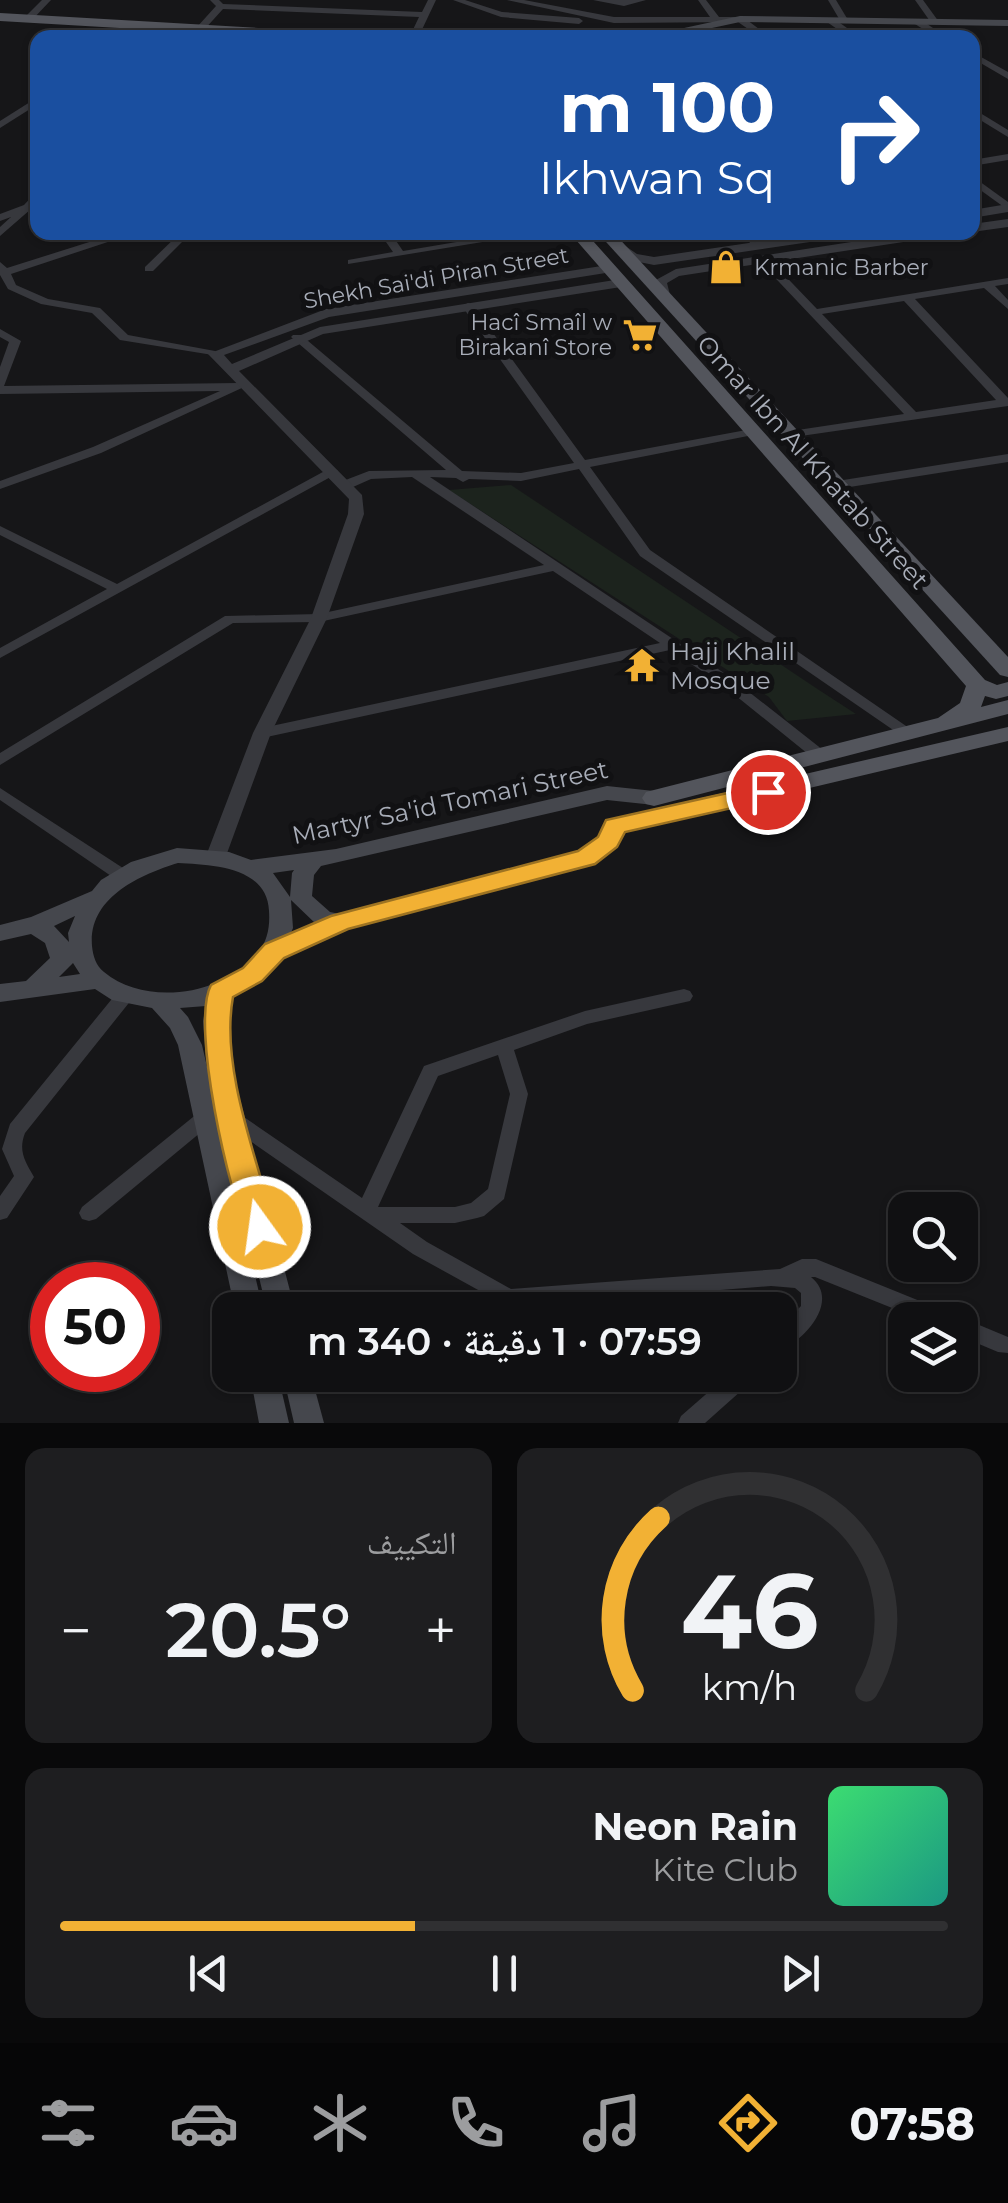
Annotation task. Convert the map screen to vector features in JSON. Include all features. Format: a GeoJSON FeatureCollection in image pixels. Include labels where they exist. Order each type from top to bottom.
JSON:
{"type":"FeatureCollection","features":[{"type":"Feature","properties":{"kind":"main road"},"geometry":{"type":"LineString","coordinates":[[0,20],[218,30]]}},
{"type":"Feature","properties":{"kind":"main road"},"geometry":{"type":"LineString","coordinates":[[0,20],[96,30]]}},
{"type":"Feature","properties":{"kind":"main road"},"geometry":{"type":"LineString","coordinates":[[666,30],[740,20],[1008,23]]}},
{"type":"Feature","properties":{"kind":"main road","name":"Omar Ibn Al Khatab Street"},"geometry":{"type":"LineString","coordinates":[[583,240],[977,685]]}},
{"type":"Feature","properties":{"kind":"main road","name":"Omar Ibn Al Khatab Street"},"geometry":{"type":"LineString","coordinates":[[611,240],[1008,670]]}},
{"type":"Feature","properties":{"kind":"main road"},"geometry":{"type":"LineString","coordinates":[[709,382],[737,377]]}},
{"type":"Feature","properties":{"kind":"main road"},"geometry":{"type":"LineString","coordinates":[[878,572],[909,564]]}},
{"type":"Feature","properties":{"kind":"main road"},"geometry":{"type":"LineString","coordinates":[[946,723],[970,707],[977,685],[996,692],[1008,689]]}},
{"type":"Feature","properties":{"kind":"main road","name":"Martyr Sa'id Tomari Street"},"geometry":{"type":"LineString","coordinates":[[251,868],[313,862],[607,793],[654,798],[1008,707]]}},
{"type":"Feature","properties":{"kind":"main road"},"geometry":{"type":"LineString","coordinates":[[92,899],[78,938],[86,964],[102,980],[126,994],[159,1001],[220,992],[252,974],[275,951],[340,922],[586,858],[609,842],[615,826],[1008,734]]}},
{"type":"Feature","properties":{"kind":"main road"},"geometry":{"type":"LineString","coordinates":[[0,932],[30,925],[92,899],[120,874],[167,857],[216,856],[251,868],[280,896],[285,914],[275,951]]}},
{"type":"Feature","properties":{"kind":"main road"},"geometry":{"type":"LineString","coordinates":[[313,862],[299,886],[301,898],[323,918],[340,922]]}},
{"type":"Feature","properties":{"kind":"main road"},"geometry":{"type":"LineString","coordinates":[[30,925],[51,933],[61,944],[62,961],[34,986]]}},
{"type":"Feature","properties":{"kind":"main road"},"geometry":{"type":"LineString","coordinates":[[0,994],[34,986],[102,980]]}},
{"type":"Feature","properties":{"kind":"main road"},"geometry":{"type":"LineString","coordinates":[[220,992],[215,1021],[232,1119],[276,1292]]}},
{"type":"Feature","properties":{"kind":"main road"},"geometry":{"type":"LineString","coordinates":[[159,1001],[185,1032],[245,1292]]}},
{"type":"Feature","properties":{"kind":"main road"},"geometry":{"type":"LineString","coordinates":[[185,1032],[198,1019],[215,1021]]}},
{"type":"Feature","properties":{"kind":"main road"},"geometry":{"type":"LineString","coordinates":[[268,1392],[274,1423]]}},
{"type":"Feature","properties":{"kind":"main road"},"geometry":{"type":"LineString","coordinates":[[301,1392],[308,1423]]}},
{"type":"Feature","properties":{"kind":"street"},"geometry":{"type":"LineString","coordinates":[[28,19],[47,0]]}},
{"type":"Feature","properties":{"kind":"street"},"geometry":{"type":"LineString","coordinates":[[342,11],[348,0]]}},
{"type":"Feature","properties":{"kind":"street"},"geometry":{"type":"LineString","coordinates":[[417,30],[432,0]]}},
{"type":"Feature","properties":{"kind":"street"},"geometry":{"type":"LineString","coordinates":[[456,0],[540,19],[710,22]]}},
{"type":"Feature","properties":{"kind":"street"},"geometry":{"type":"LineString","coordinates":[[510,0],[614,20]]}},
{"type":"Feature","properties":{"kind":"street"},"geometry":{"type":"LineString","coordinates":[[597,0],[624,4],[642,0]]}},
{"type":"Feature","properties":{"kind":"street"},"geometry":{"type":"LineString","coordinates":[[702,0],[716,30]]}},
{"type":"Feature","properties":{"kind":"street"},"geometry":{"type":"LineString","coordinates":[[832,0],[837,20],[848,30]]}},
{"type":"Feature","properties":{"kind":"street"},"geometry":{"type":"LineString","coordinates":[[919,0],[935,22]]}},
{"type":"Feature","properties":{"kind":"street"},"geometry":{"type":"LineString","coordinates":[[200,29],[217,2],[425,14]]}},
{"type":"Feature","properties":{"kind":"street"},"geometry":{"type":"LineString","coordinates":[[614,20],[624,4]]}},
{"type":"Feature","properties":{"kind":"street"},"geometry":{"type":"LineString","coordinates":[[740,20],[755,30]]}},
{"type":"Feature","properties":{"kind":"street"},"geometry":{"type":"LineString","coordinates":[[918,22],[931,30]]}},
{"type":"Feature","properties":{"kind":"street"},"geometry":{"type":"LineString","coordinates":[[980,59],[1008,76]]}},
{"type":"Feature","properties":{"kind":"street"},"geometry":{"type":"LineString","coordinates":[[0,125],[30,105]]}},
{"type":"Feature","properties":{"kind":"street"},"geometry":{"type":"LineString","coordinates":[[980,116],[1008,134]]}},
{"type":"Feature","properties":{"kind":"street"},"geometry":{"type":"LineString","coordinates":[[980,123],[990,122]]}},
{"type":"Feature","properties":{"kind":"street"},"geometry":{"type":"LineString","coordinates":[[980,161],[1008,157]]}},
{"type":"Feature","properties":{"kind":"street"},"geometry":{"type":"LineString","coordinates":[[980,185],[1008,208]]}},
{"type":"Feature","properties":{"kind":"street"},"geometry":{"type":"LineString","coordinates":[[0,218],[30,207]]}},
{"type":"Feature","properties":{"kind":"street"},"geometry":{"type":"LineString","coordinates":[[980,213],[1008,208]]}},
{"type":"Feature","properties":{"kind":"street"},"geometry":{"type":"LineString","coordinates":[[0,234],[30,209]]}},
{"type":"Feature","properties":{"kind":"street"},"geometry":{"type":"LineString","coordinates":[[980,227],[1008,223]]}},
{"type":"Feature","properties":{"kind":"street"},"geometry":{"type":"LineString","coordinates":[[105,240],[3,268],[6,281],[32,298],[102,313],[115,333],[124,338],[215,354],[244,387],[348,484],[357,498],[356,514],[319,618],[262,733],[216,856]]}},
{"type":"Feature","properties":{"kind":"street"},"geometry":{"type":"LineString","coordinates":[[149,270],[179,240]]}},
{"type":"Feature","properties":{"kind":"street"},"geometry":{"type":"LineString","coordinates":[[390,240],[400,254]]}},
{"type":"Feature","properties":{"kind":"street"},"geometry":{"type":"LineString","coordinates":[[352,262],[462,240]]}},
{"type":"Feature","properties":{"kind":"street"},"geometry":{"type":"LineString","coordinates":[[612,240],[633,256],[654,262],[874,240]]}},
{"type":"Feature","properties":{"kind":"street"},"geometry":{"type":"LineString","coordinates":[[752,240],[912,415]]}},
{"type":"Feature","properties":{"kind":"street"},"geometry":{"type":"LineString","coordinates":[[665,299],[659,287],[663,277],[817,240]]}},
{"type":"Feature","properties":{"kind":"street","name":"Shekh Sai'di Piran Street"},"geometry":{"type":"LineString","coordinates":[[232,370],[297,338],[615,276]]}},
{"type":"Feature","properties":{"kind":"street","name":"Shekh Sai'di Piran Street"},"geometry":{"type":"LineString","coordinates":[[215,354],[326,313],[615,276]]}},
{"type":"Feature","properties":{"kind":"street"},"geometry":{"type":"LineString","coordinates":[[817,312],[1008,281]]}},
{"type":"Feature","properties":{"kind":"street"},"geometry":{"type":"LineString","coordinates":[[987,285],[1008,306]]}},
{"type":"Feature","properties":{"kind":"street"},"geometry":{"type":"LineString","coordinates":[[907,298],[1006,402]]}},
{"type":"Feature","properties":{"kind":"street"},"geometry":{"type":"LineString","coordinates":[[468,306],[645,553],[904,731]]}},
{"type":"Feature","properties":{"kind":"street"},"geometry":{"type":"LineString","coordinates":[[0,332],[15,341],[0,387],[244,387]]}},
{"type":"Feature","properties":{"kind":"street"},"geometry":{"type":"LineString","coordinates":[[297,338],[463,478]]}},
{"type":"Feature","properties":{"kind":"street"},"geometry":{"type":"LineString","coordinates":[[0,485],[97,450],[244,387]]}},
{"type":"Feature","properties":{"kind":"street"},"geometry":{"type":"LineString","coordinates":[[791,436],[1006,402]]}},
{"type":"Feature","properties":{"kind":"street"},"geometry":{"type":"LineString","coordinates":[[348,484],[369,475],[415,473],[521,478],[752,431]]}},
{"type":"Feature","properties":{"kind":"street"},"geometry":{"type":"LineString","coordinates":[[837,486],[1008,458]]}},
{"type":"Feature","properties":{"kind":"street"},"geometry":{"type":"LineString","coordinates":[[4,648],[332,472]]}},
{"type":"Feature","properties":{"kind":"street"},"geometry":{"type":"LineString","coordinates":[[415,473],[752,700],[818,754]]}},
{"type":"Feature","properties":{"kind":"street"},"geometry":{"type":"LineString","coordinates":[[0,530],[117,589]]}},
{"type":"Feature","properties":{"kind":"street"},"geometry":{"type":"LineString","coordinates":[[0,760],[230,618],[319,618],[556,567]]}},
{"type":"Feature","properties":{"kind":"street"},"geometry":{"type":"LineString","coordinates":[[262,733],[672,645]]}},
{"type":"Feature","properties":{"kind":"street"},"geometry":{"type":"LineString","coordinates":[[0,794],[120,874]]}},
{"type":"Feature","properties":{"kind":"street"},"geometry":{"type":"LineString","coordinates":[[0,1212],[24,1177],[6,1162],[17,1130],[126,994]]}},
{"type":"Feature","properties":{"kind":"street"},"geometry":{"type":"LineString","coordinates":[[372,1212],[431,1071],[585,1018],[684,996]]}},
{"type":"Feature","properties":{"kind":"street"},"geometry":{"type":"LineString","coordinates":[[372,1212],[455,1215],[478,1210],[497,1192],[519,1094],[504,1046]]}},
{"type":"Feature","properties":{"kind":"street"},"geometry":{"type":"LineString","coordinates":[[89,1213],[205,1118]]}},
{"type":"Feature","properties":{"kind":"street"},"geometry":{"type":"LineString","coordinates":[[232,1119],[420,1248],[508,1298],[784,1277],[806,1284],[813,1304],[808,1316],[797,1326]]}},
{"type":"Feature","properties":{"kind":"street"},"geometry":{"type":"LineString","coordinates":[[784,1277],[802,1268],[826,1270],[902,1302]]}},
{"type":"Feature","properties":{"kind":"street"},"geometry":{"type":"LineString","coordinates":[[978,1333],[1006,1345]]}},
{"type":"Feature","properties":{"kind":"street"},"geometry":{"type":"LineString","coordinates":[[690,1423],[724,1392]]}},
{"type":"Feature","properties":{"kind":"shaded area"},"geometry":{"type":"Polygon","coordinates":[[[511,485],[856,714],[787,721],[769,697],[449,490],[511,485]]]}},
{"type":"Feature","properties":{"kind":"place","name":"Krmanic Barber"},"geometry":{"type":"Point","coordinates":[726,267]}},
{"type":"Feature","properties":{"kind":"place","name":"Hacî Smaîl w Birakanî Store"},"geometry":{"type":"Point","coordinates":[640,335]}},
{"type":"Feature","properties":{"kind":"place","name":"Hajj Khalil Mosque"},"geometry":{"type":"Point","coordinates":[642,665]}},
{"type":"Feature","properties":{"kind":"route"},"geometry":{"type":"LineString","coordinates":[[260,1227],[218,1061],[215,1021],[220,992],[252,974],[275,951],[340,922],[586,858],[609,842],[615,826],[768,792]]}}]}
